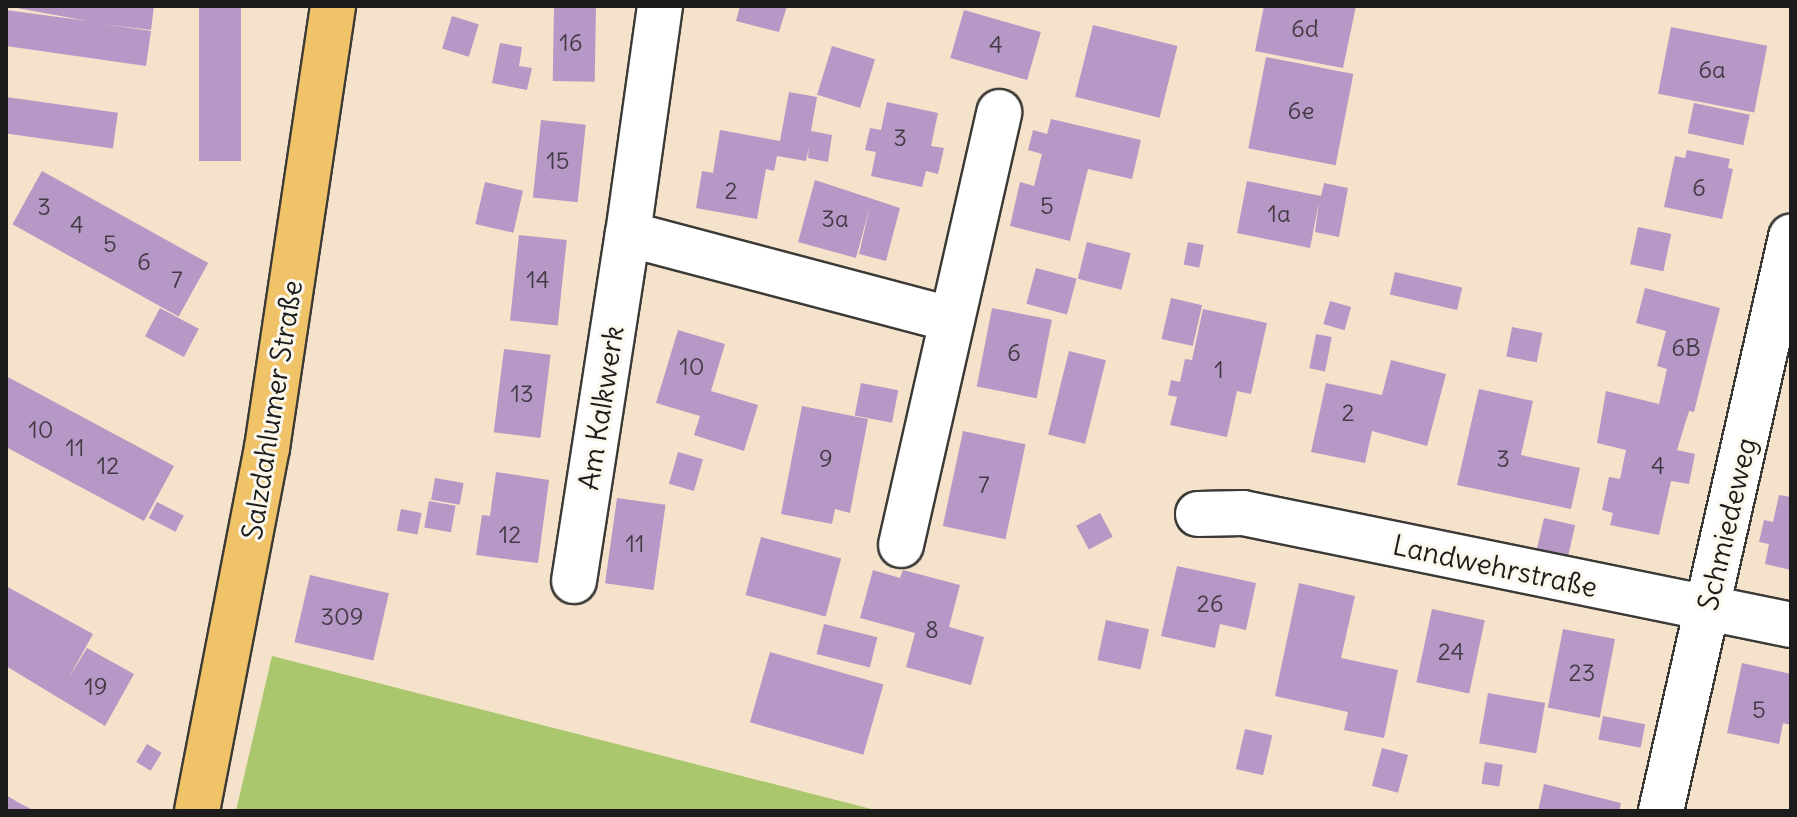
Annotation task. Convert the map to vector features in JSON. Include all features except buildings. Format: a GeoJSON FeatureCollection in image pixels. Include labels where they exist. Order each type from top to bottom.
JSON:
{"type":"FeatureCollection","features":[{"type":"Feature","properties":{"kind":"main road","name":"Salzdahlumer Straße"},"geometry":{"type":"LineString","coordinates":[[197,811],[257,507],[333,6]]}},
{"type":"Feature","properties":{"kind":"street","name":"Am Kalkwerk"},"geometry":{"type":"LineString","coordinates":[[574,581],[660,6]]}},
{"type":"Feature","properties":{"kind":"street"},"geometry":{"type":"LineString","coordinates":[[901,545],[999,112]]}},
{"type":"Feature","properties":{"kind":"street"},"geometry":{"type":"LineString","coordinates":[[628,234],[950,319]]}},
{"type":"Feature","properties":{"kind":"street","name":"Schmiedeweg"},"geometry":{"type":"LineString","coordinates":[[1661,811],[1790,246]]}},
{"type":"Feature","properties":{"kind":"street","name":"Landwehrstraße"},"geometry":{"type":"LineString","coordinates":[[1198,514],[1243,513],[1791,625]]}},
{"type":"Feature","properties":{"kind":"green space"},"geometry":{"type":"Polygon","coordinates":[[[272,656],[879,811],[236,811],[272,656]]]}}]}
